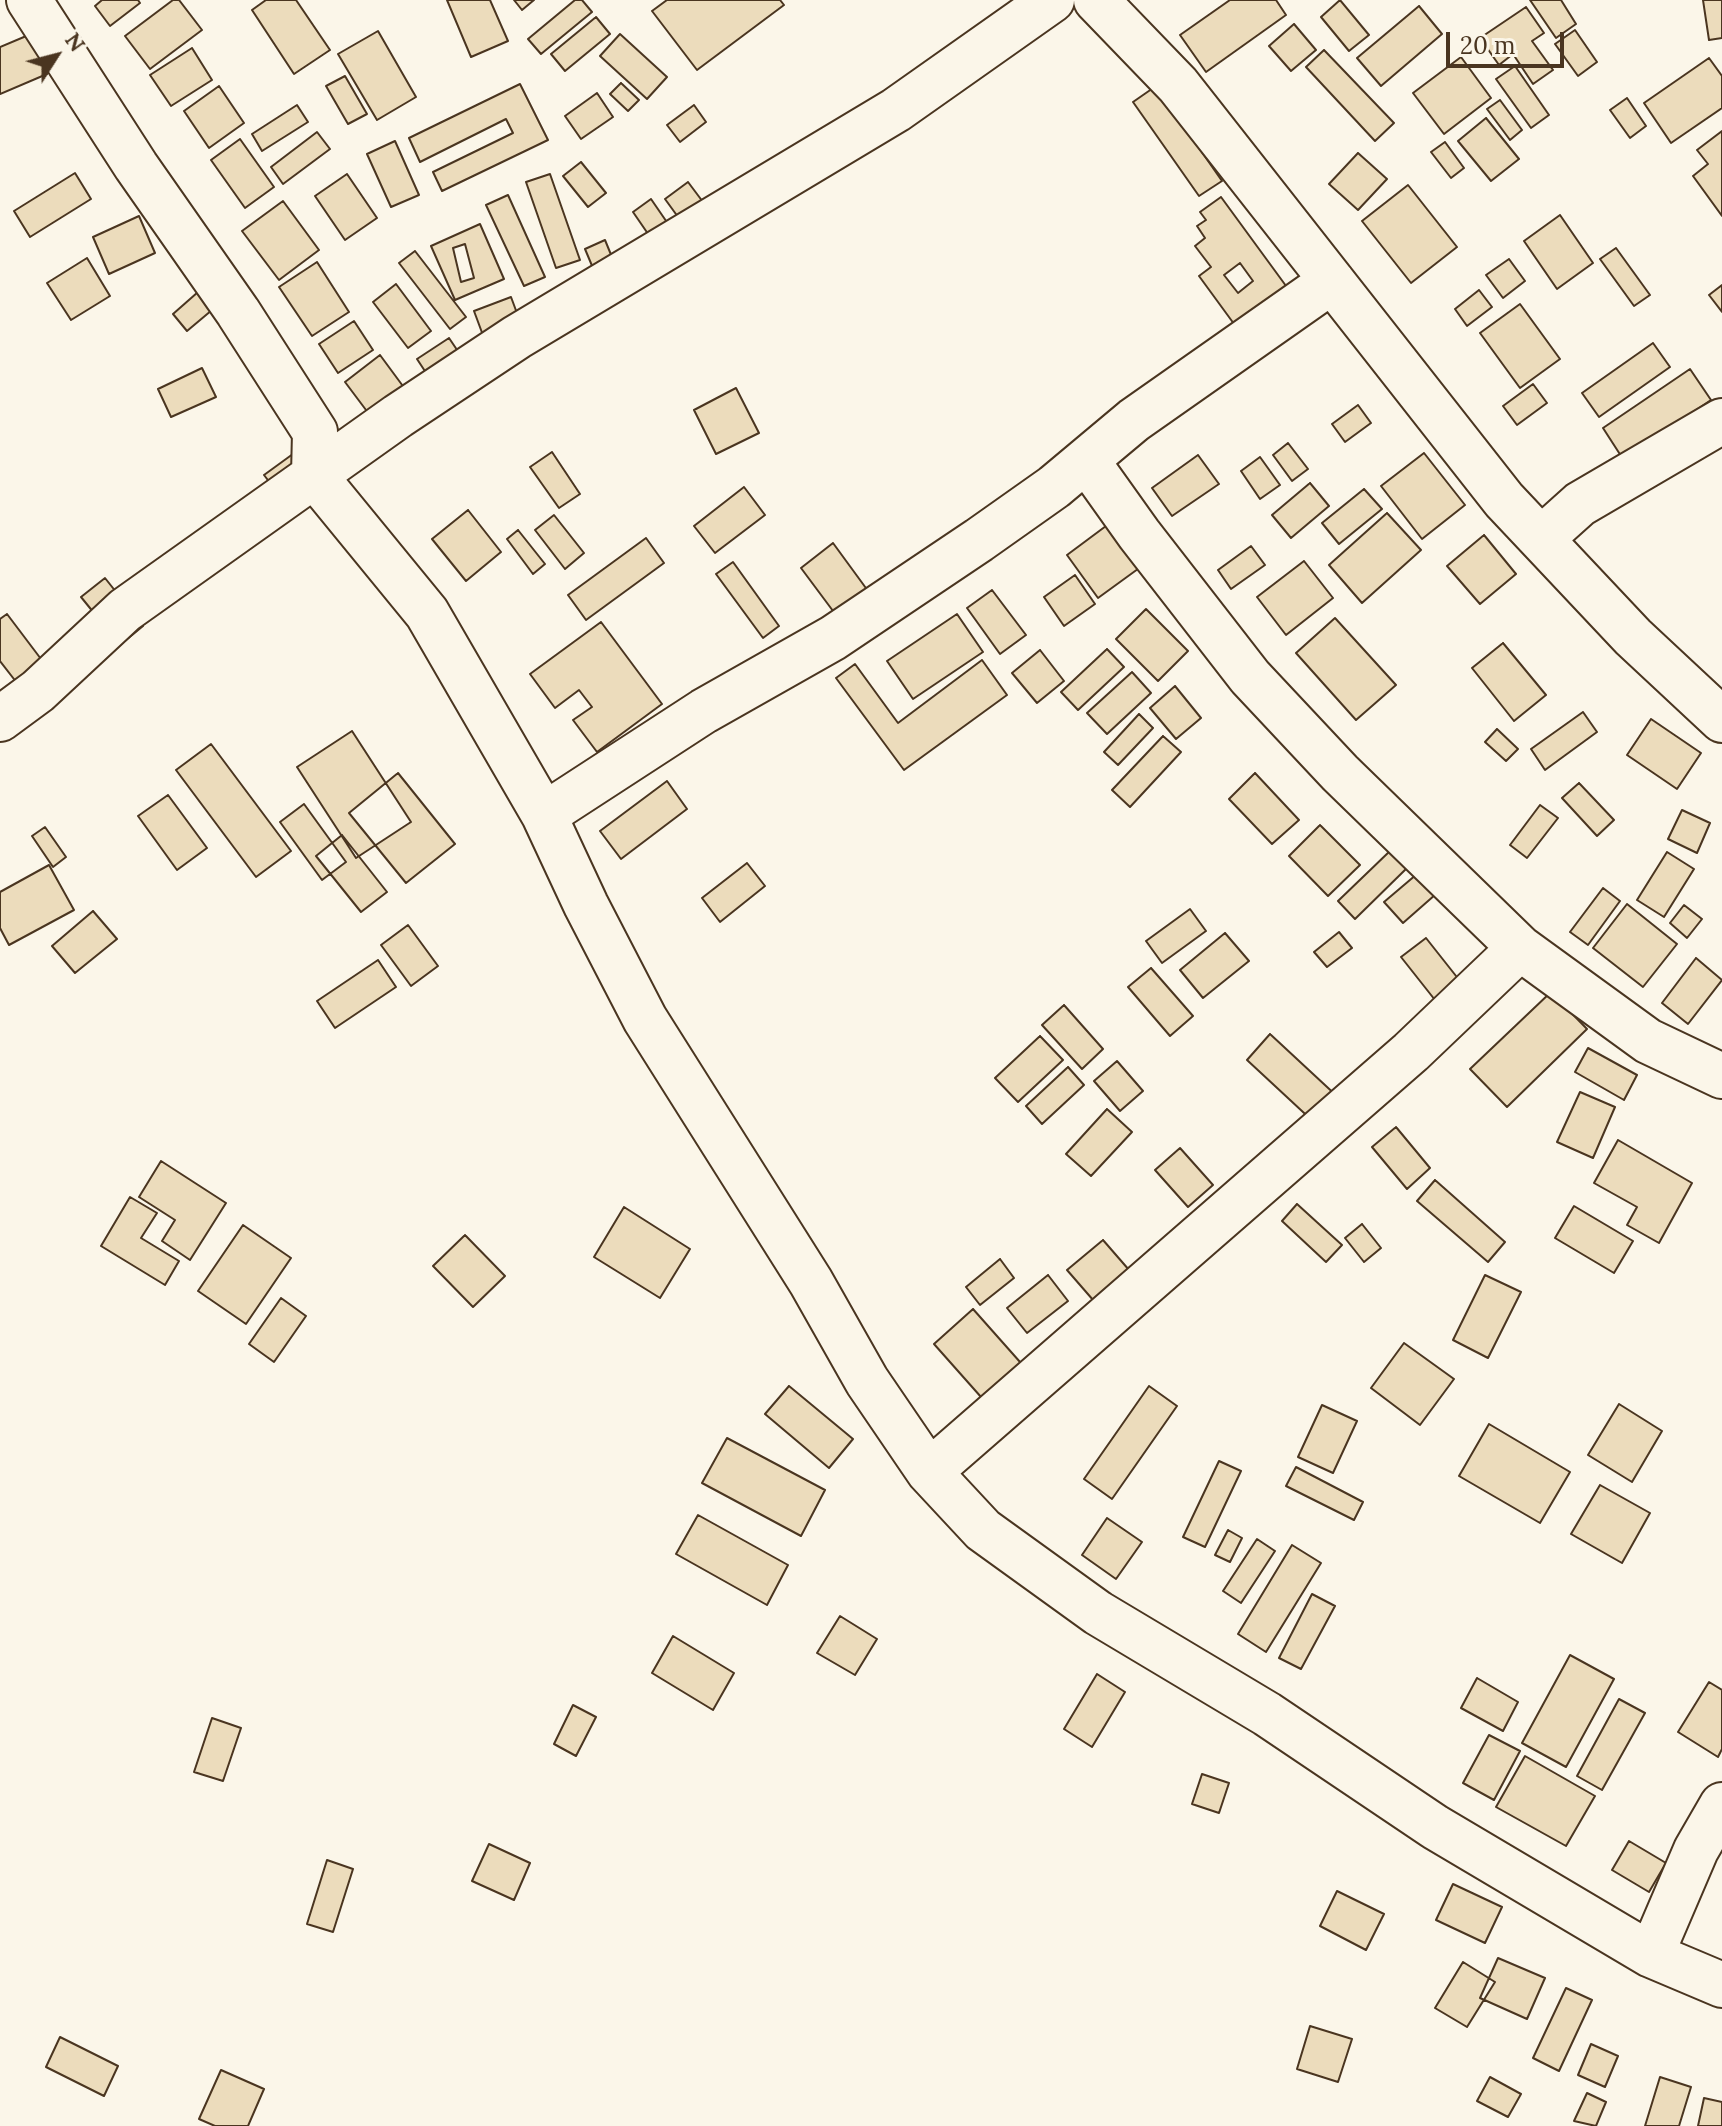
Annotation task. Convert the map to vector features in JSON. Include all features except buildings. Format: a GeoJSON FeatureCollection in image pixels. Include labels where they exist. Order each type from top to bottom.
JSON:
{"type":"FeatureCollection","features":[{"type":"Feature","properties":{"kind":"street"},"geometry":{"type":"LineString","coordinates":[[29,0],[128,154],[238,312],[315,432],[314,475],[427,613],[544,815],[645,1019],[811,1282],[867,1381],[929,1472],[983,1530],[1098,1613],[1267,1714],[1435,1827],[1651,1955],[1722,1985]]}},
{"type":"Feature","properties":{"kind":"street"},"geometry":{"type":"LineString","coordinates":[[0,719],[38,691],[125,610],[314,475],[517,337],[896,110],[1052,0]]}},
{"type":"Feature","properties":{"kind":"street"},"geometry":{"type":"LineString","coordinates":[[1096,0],[1178,85],[1459,447],[1633,637],[1722,720]]}},
{"type":"Feature","properties":{"kind":"street"},"geometry":{"type":"LineString","coordinates":[[544,815],[668,732],[846,630],[979,540],[1087,461],[1146,411],[1332,281]]}},
{"type":"Feature","properties":{"kind":"street"},"geometry":{"type":"LineString","coordinates":[[1541,539],[1580,504],[1722,421]]}},
{"type":"Feature","properties":{"kind":"street"},"geometry":{"type":"LineString","coordinates":[[1087,461],[1139,534],[1250,677],[1340,773],[1520,948],[1648,1041],[1722,1076]]}},
{"type":"Feature","properties":{"kind":"street"},"geometry":{"type":"LineString","coordinates":[[929,1472],[1411,1052],[1520,948]]}},
{"type":"Feature","properties":{"kind":"street"},"geometry":{"type":"LineString","coordinates":[[1651,1955],[1696,1850],[1722,1805]]}}]}
